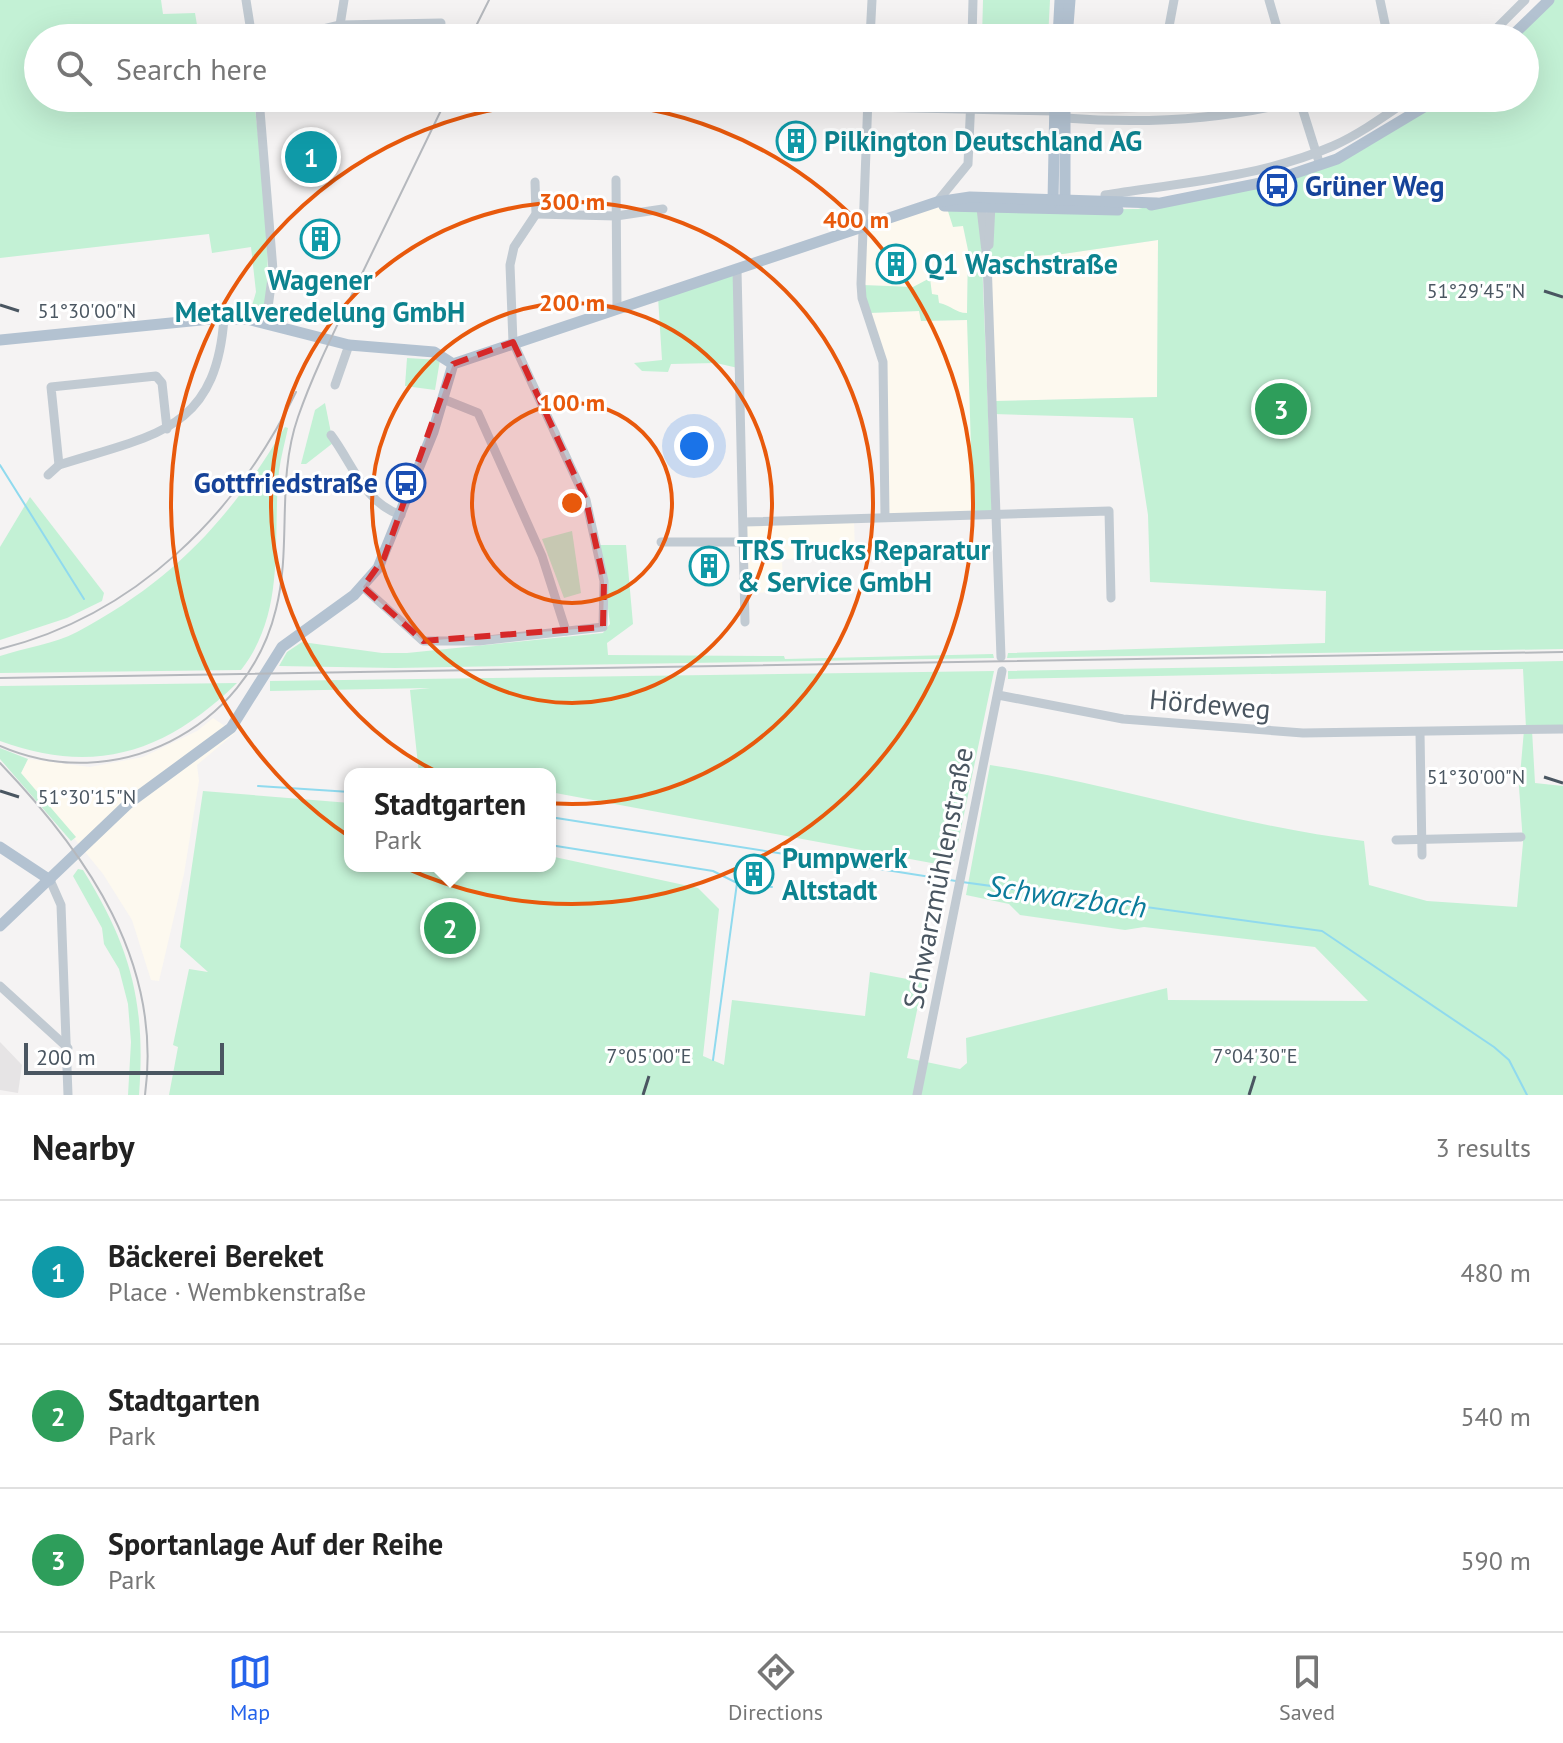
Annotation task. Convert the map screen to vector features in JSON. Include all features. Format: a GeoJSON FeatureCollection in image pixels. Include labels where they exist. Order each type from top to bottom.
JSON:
{"type":"FeatureCollection","features":[{"type":"Feature","properties":{"kind":"main road"},"geometry":{"type":"LineString","coordinates":[[1060,0],[1063,24]]}},
{"type":"Feature","properties":{"kind":"main road"},"geometry":{"type":"LineString","coordinates":[[1066,24],[1070,0]]}},
{"type":"Feature","properties":{"kind":"main road"},"geometry":{"type":"LineString","coordinates":[[1524,24],[1549,0]]}},
{"type":"Feature","properties":{"kind":"main road"},"geometry":{"type":"LineString","coordinates":[[1054,112],[1059,205]]}},
{"type":"Feature","properties":{"kind":"main road"},"geometry":{"type":"LineString","coordinates":[[1059,205],[1065,112]]}},
{"type":"Feature","properties":{"kind":"main road"},"geometry":{"type":"LineString","coordinates":[[453,364],[934,204],[1059,205],[1119,210],[1157,203],[1275,180],[1320,165],[1364,145],[1417,112]]}},
{"type":"Feature","properties":{"kind":"main road"},"geometry":{"type":"LineString","coordinates":[[0,340],[224,318],[266,323],[349,345],[434,352],[445,356],[453,364]]}},
{"type":"Feature","properties":{"kind":"main road"},"geometry":{"type":"LineString","coordinates":[[0,926],[152,784],[231,728],[282,647],[363,587],[384,558],[453,364]]}},
{"type":"Feature","properties":{"kind":"main road"},"geometry":{"type":"LineString","coordinates":[[0,847],[50,880]]}},
{"type":"Feature","properties":{"kind":"street"},"geometry":{"type":"LineString","coordinates":[[246,0],[250,24]]}},
{"type":"Feature","properties":{"kind":"street"},"geometry":{"type":"LineString","coordinates":[[340,24],[344,0]]}},
{"type":"Feature","properties":{"kind":"street"},"geometry":{"type":"LineString","coordinates":[[871,24],[872,0]]}},
{"type":"Feature","properties":{"kind":"street"},"geometry":{"type":"LineString","coordinates":[[972,24],[973,0]]}},
{"type":"Feature","properties":{"kind":"street"},"geometry":{"type":"LineString","coordinates":[[1170,24],[1174,0]]}},
{"type":"Feature","properties":{"kind":"street"},"geometry":{"type":"LineString","coordinates":[[1269,0],[1276,24]]}},
{"type":"Feature","properties":{"kind":"street"},"geometry":{"type":"LineString","coordinates":[[1380,0],[1385,24]]}},
{"type":"Feature","properties":{"kind":"street"},"geometry":{"type":"LineString","coordinates":[[1501,24],[1525,0]]}},
{"type":"Feature","properties":{"kind":"street"},"geometry":{"type":"LineString","coordinates":[[390,24],[441,23]]}},
{"type":"Feature","properties":{"kind":"street"},"geometry":{"type":"LineString","coordinates":[[260,112],[273,270],[266,323]]}},
{"type":"Feature","properties":{"kind":"street"},"geometry":{"type":"LineString","coordinates":[[868,112],[862,298],[883,362],[885,516]]}},
{"type":"Feature","properties":{"kind":"street"},"geometry":{"type":"LineString","coordinates":[[934,204],[968,164],[970,112]]}},
{"type":"Feature","properties":{"kind":"street"},"geometry":{"type":"LineString","coordinates":[[1065,118],[1123,122],[1242,112]]}},
{"type":"Feature","properties":{"kind":"street"},"geometry":{"type":"LineString","coordinates":[[1304,112],[1320,165]]}},
{"type":"Feature","properties":{"kind":"street"},"geometry":{"type":"LineString","coordinates":[[1105,195],[1225,177],[1317,152],[1342,141],[1389,112]]}},
{"type":"Feature","properties":{"kind":"street"},"geometry":{"type":"LineString","coordinates":[[616,180],[617,308]]}},
{"type":"Feature","properties":{"kind":"street"},"geometry":{"type":"LineString","coordinates":[[363,587],[423,641],[479,641],[603,627],[604,581],[599,546],[572,466],[513,342],[510,265],[514,247],[536,214],[535,182]]}},
{"type":"Feature","properties":{"kind":"street"},"geometry":{"type":"LineString","coordinates":[[987,205],[994,513],[1001,657]]}},
{"type":"Feature","properties":{"kind":"street"},"geometry":{"type":"LineString","coordinates":[[536,214],[616,216],[663,209]]}},
{"type":"Feature","properties":{"kind":"street"},"geometry":{"type":"LineString","coordinates":[[737,270],[745,622]]}},
{"type":"Feature","properties":{"kind":"street"},"geometry":{"type":"LineString","coordinates":[[48,475],[59,465],[167,429],[188,415],[210,387],[222,354],[224,318]]}},
{"type":"Feature","properties":{"kind":"street"},"geometry":{"type":"LineString","coordinates":[[335,385],[349,345]]}},
{"type":"Feature","properties":{"kind":"street"},"geometry":{"type":"LineString","coordinates":[[59,465],[51,387],[156,376],[162,383],[167,429]]}},
{"type":"Feature","properties":{"kind":"street"},"geometry":{"type":"LineString","coordinates":[[443,399],[478,413],[542,556],[566,631]]}},
{"type":"Feature","properties":{"kind":"street"},"geometry":{"type":"LineString","coordinates":[[331,435],[340,454],[378,505],[401,515]]}},
{"type":"Feature","properties":{"kind":"street"},"geometry":{"type":"LineString","coordinates":[[744,522],[1109,511],[1111,598]]}},
{"type":"Feature","properties":{"kind":"street"},"geometry":{"type":"LineString","coordinates":[[661,542],[744,542]]}},
{"type":"Feature","properties":{"kind":"street","name":"Schwarzmühlenstraße"},"geometry":{"type":"LineString","coordinates":[[917,1095],[1002,671]]}},
{"type":"Feature","properties":{"kind":"street","name":"Hördeweg"},"geometry":{"type":"LineString","coordinates":[[998,695],[1134,720],[1303,733],[1563,729]]}},
{"type":"Feature","properties":{"kind":"street"},"geometry":{"type":"LineString","coordinates":[[1420,732],[1422,855]]}},
{"type":"Feature","properties":{"kind":"street"},"geometry":{"type":"LineString","coordinates":[[1396,840],[1521,837]]}},
{"type":"Feature","properties":{"kind":"street"},"geometry":{"type":"LineString","coordinates":[[50,880],[61,905],[68,1095]]}},
{"type":"Feature","properties":{"kind":"street"},"geometry":{"type":"LineString","coordinates":[[0,986],[68,1048]]}},
{"type":"Feature","properties":{"kind":"highlighted area"},"geometry":{"type":"Polygon","coordinates":[[[513,342],[586,500],[604,581],[603,627],[423,641],[363,587],[384,558],[453,364],[513,342]]]}},
{"type":"Feature","properties":{"kind":"shaded area"},"geometry":{"type":"Polygon","coordinates":[[[1074,112],[1139,112],[1112,114],[1074,112]]]}},
{"type":"Feature","properties":{"kind":"shaded area"},"geometry":{"type":"Polygon","coordinates":[[[931,207],[947,208],[963,226],[968,250],[967,313],[958,313],[913,287],[862,285],[865,229],[931,207]]]}},
{"type":"Feature","properties":{"kind":"shaded area"},"geometry":{"type":"Polygon","coordinates":[[[1158,240],[1157,397],[995,401],[988,259],[1063,254],[1158,240]]]}},
{"type":"Feature","properties":{"kind":"shaded area"},"geometry":{"type":"Polygon","coordinates":[[[920,311],[922,321],[968,320],[973,512],[886,514],[884,361],[869,313],[920,311]]]}},
{"type":"Feature","properties":{"kind":"shaded area"},"geometry":{"type":"Polygon","coordinates":[[[854,518],[855,556],[782,559],[783,592],[746,593],[745,524],[854,518]]]}},
{"type":"Feature","properties":{"kind":"shaded area"},"geometry":{"type":"Polygon","coordinates":[[[213,718],[235,733],[197,765],[199,781],[184,874],[159,981],[151,980],[132,920],[103,874],[21,773],[28,759],[90,767],[143,757],[197,731],[213,718]]]}},
{"type":"Feature","properties":{"kind":"shaded area"},"geometry":{"type":"Polygon","coordinates":[[[0,1042],[22,1065],[18,1093],[0,1090],[0,1042]]]}},
{"type":"Feature","properties":{"kind":"green space"},"geometry":{"type":"Polygon","coordinates":[[[0,0],[161,0],[163,14],[195,13],[197,24],[24,24],[24,112],[256,112],[267,229],[265,307],[251,309],[256,292],[251,247],[212,253],[209,234],[0,258],[0,0]]]}},
{"type":"Feature","properties":{"kind":"green space"},"geometry":{"type":"Polygon","coordinates":[[[983,0],[1050,0],[1049,24],[982,24],[983,0]]]}},
{"type":"Feature","properties":{"kind":"green space"},"geometry":{"type":"Polygon","coordinates":[[[1550,0],[1563,0],[1563,649],[1007,658],[1008,653],[1325,643],[1326,591],[1150,582],[1148,515],[1133,418],[994,414],[995,401],[1157,397],[1158,240],[1063,254],[988,259],[993,210],[1138,209],[1337,161],[1419,112],[1539,112],[1539,24],[1526,24],[1550,0]]]}},
{"type":"Feature","properties":{"kind":"green space"},"geometry":{"type":"Polygon","coordinates":[[[947,208],[980,209],[992,512],[973,512],[967,320],[921,321],[919,311],[869,313],[862,285],[913,287],[930,278],[932,294],[938,295],[939,303],[967,313],[968,250],[963,226],[953,227],[947,208]]]}},
{"type":"Feature","properties":{"kind":"green space"},"geometry":{"type":"Polygon","coordinates":[[[736,273],[738,368],[716,363],[671,364],[668,372],[642,371],[634,363],[662,360],[658,297],[736,273]]]}},
{"type":"Feature","properties":{"kind":"green space"},"geometry":{"type":"Polygon","coordinates":[[[407,358],[440,360],[435,390],[405,386],[407,358]]]}},
{"type":"Feature","properties":{"kind":"green space"},"geometry":{"type":"Polygon","coordinates":[[[325,403],[333,443],[306,464],[301,464],[315,410],[325,403]]]}},
{"type":"Feature","properties":{"kind":"green space"},"geometry":{"type":"Polygon","coordinates":[[[285,427],[288,428],[279,471],[275,574],[271,599],[256,647],[241,670],[0,673],[0,656],[77,632],[142,591],[170,569],[196,545],[243,491],[285,427]]]}},
{"type":"Feature","properties":{"kind":"green space"},"geometry":{"type":"Polygon","coordinates":[[[30,497],[104,593],[102,601],[67,618],[0,640],[0,547],[30,497]]]}},
{"type":"Feature","properties":{"kind":"green space"},"geometry":{"type":"Polygon","coordinates":[[[572,531],[581,593],[564,598],[542,539],[572,531]]]}},
{"type":"Feature","properties":{"kind":"green space"},"geometry":{"type":"Polygon","coordinates":[[[600,545],[626,545],[633,624],[607,643],[608,655],[784,656],[785,659],[993,654],[994,658],[395,668],[279,666],[287,652],[302,642],[382,653],[407,653],[603,633],[610,624],[600,545]]]}},
{"type":"Feature","properties":{"kind":"green space"},"geometry":{"type":"Polygon","coordinates":[[[1563,661],[1563,728],[1526,728],[1523,669],[1008,679],[1008,671],[1563,661]]]}},
{"type":"Feature","properties":{"kind":"green space"},"geometry":{"type":"Polygon","coordinates":[[[994,671],[953,867],[556,793],[556,768],[418,768],[410,690],[430,688],[270,691],[270,681],[994,671]]]}},
{"type":"Feature","properties":{"kind":"green space"},"geometry":{"type":"Polygon","coordinates":[[[237,683],[184,726],[128,751],[98,756],[68,756],[0,741],[0,686],[237,683]]]}},
{"type":"Feature","properties":{"kind":"green space"},"geometry":{"type":"Polygon","coordinates":[[[1524,730],[1532,730],[1535,783],[1563,786],[1563,1095],[169,1095],[178,1047],[173,1045],[189,969],[208,972],[180,947],[203,791],[344,803],[344,872],[556,872],[556,857],[698,888],[719,909],[703,1056],[724,1065],[732,1000],[865,1016],[870,972],[923,982],[907,1058],[960,1069],[967,1063],[966,1038],[1167,988],[1168,1000],[1368,1001],[1315,947],[1144,927],[1125,930],[1020,915],[1009,904],[966,895],[990,765],[1270,825],[1364,841],[1369,885],[1427,901],[1517,907],[1523,843],[1519,787],[1524,730]]]}},
{"type":"Feature","properties":{"kind":"green space"},"geometry":{"type":"Polygon","coordinates":[[[0,748],[28,759],[21,773],[76,837],[71,841],[0,759],[0,748]]]}},
{"type":"Feature","properties":{"kind":"green space"},"geometry":{"type":"Polygon","coordinates":[[[78,869],[83,870],[113,925],[132,977],[140,1032],[139,1095],[128,1095],[131,1042],[128,1004],[119,969],[104,944],[102,928],[73,876],[78,869]]]}},
{"type":"Feature","properties":{"kind":"waterway","name":"Schwarzbach"},"geometry":{"type":"LineString","coordinates":[[0,465],[84,599]]}},
{"type":"Feature","properties":{"kind":"waterway","name":"Schwarzbach"},"geometry":{"type":"LineString","coordinates":[[258,786],[344,792]]}},
{"type":"Feature","properties":{"kind":"waterway","name":"Schwarzbach"},"geometry":{"type":"LineString","coordinates":[[556,818],[956,881]]}},
{"type":"Feature","properties":{"kind":"waterway"},"geometry":{"type":"LineString","coordinates":[[556,846],[713,871],[737,883],[772,887]]}},
{"type":"Feature","properties":{"kind":"waterway","name":"Schwarzbach"},"geometry":{"type":"LineString","coordinates":[[962,882],[1322,931],[1494,1047],[1509,1060],[1527,1095]]}},
{"type":"Feature","properties":{"kind":"waterway"},"geometry":{"type":"LineString","coordinates":[[713,1060],[737,883]]}},
{"type":"Feature","properties":{"kind":"railway"},"geometry":{"type":"LineString","coordinates":[[477,24],[489,0]]}},
{"type":"Feature","properties":{"kind":"railway"},"geometry":{"type":"LineString","coordinates":[[0,746],[43,759],[87,763],[130,757],[170,742],[206,719],[237,688],[260,652],[276,609],[281,585],[288,465],[298,417],[326,350],[440,112]]}},
{"type":"Feature","properties":{"kind":"railway"},"geometry":{"type":"LineString","coordinates":[[0,649],[49,633],[95,612],[138,585],[176,554],[212,518],[244,479],[272,437],[296,392]]}},
{"type":"Feature","properties":{"kind":"railway"},"geometry":{"type":"LineString","coordinates":[[0,678],[1563,652]]}},
{"type":"Feature","properties":{"kind":"railway"},"geometry":{"type":"LineString","coordinates":[[0,763],[62,835],[112,913],[130,956],[142,1000],[148,1046],[145,1095]]}},
{"type":"Feature","properties":{"kind":"place","name":"Pilkington Deutschland AG"},"geometry":{"type":"Point","coordinates":[796,141]}},
{"type":"Feature","properties":{"kind":"place","name":"Bäckerei Bereket"},"geometry":{"type":"Point","coordinates":[311,157]}},
{"type":"Feature","properties":{"kind":"place","name":"Grüner Weg"},"geometry":{"type":"Point","coordinates":[1277,186]}},
{"type":"Feature","properties":{"kind":"place","name":"Wagener Metallveredelung GmbH"},"geometry":{"type":"Point","coordinates":[320,239]}},
{"type":"Feature","properties":{"kind":"place","name":"Q1 Waschstraße"},"geometry":{"type":"Point","coordinates":[896,264]}},
{"type":"Feature","properties":{"kind":"place","name":"Sportanlage Auf der Reihe"},"geometry":{"type":"Point","coordinates":[1281,409]}},
{"type":"Feature","properties":{"kind":"place","name":"Gottfriedstraße"},"geometry":{"type":"Point","coordinates":[406,483]}},
{"type":"Feature","properties":{"kind":"place","name":"TRS Trucks Reparatur & Service GmbH"},"geometry":{"type":"Point","coordinates":[709,566]}},
{"type":"Feature","properties":{"kind":"place","name":"Pumpwerk Altstadt"},"geometry":{"type":"Point","coordinates":[754,874]}},
{"type":"Feature","properties":{"kind":"place","name":"Stadtgarten"},"geometry":{"type":"Point","coordinates":[450,928]}}]}
